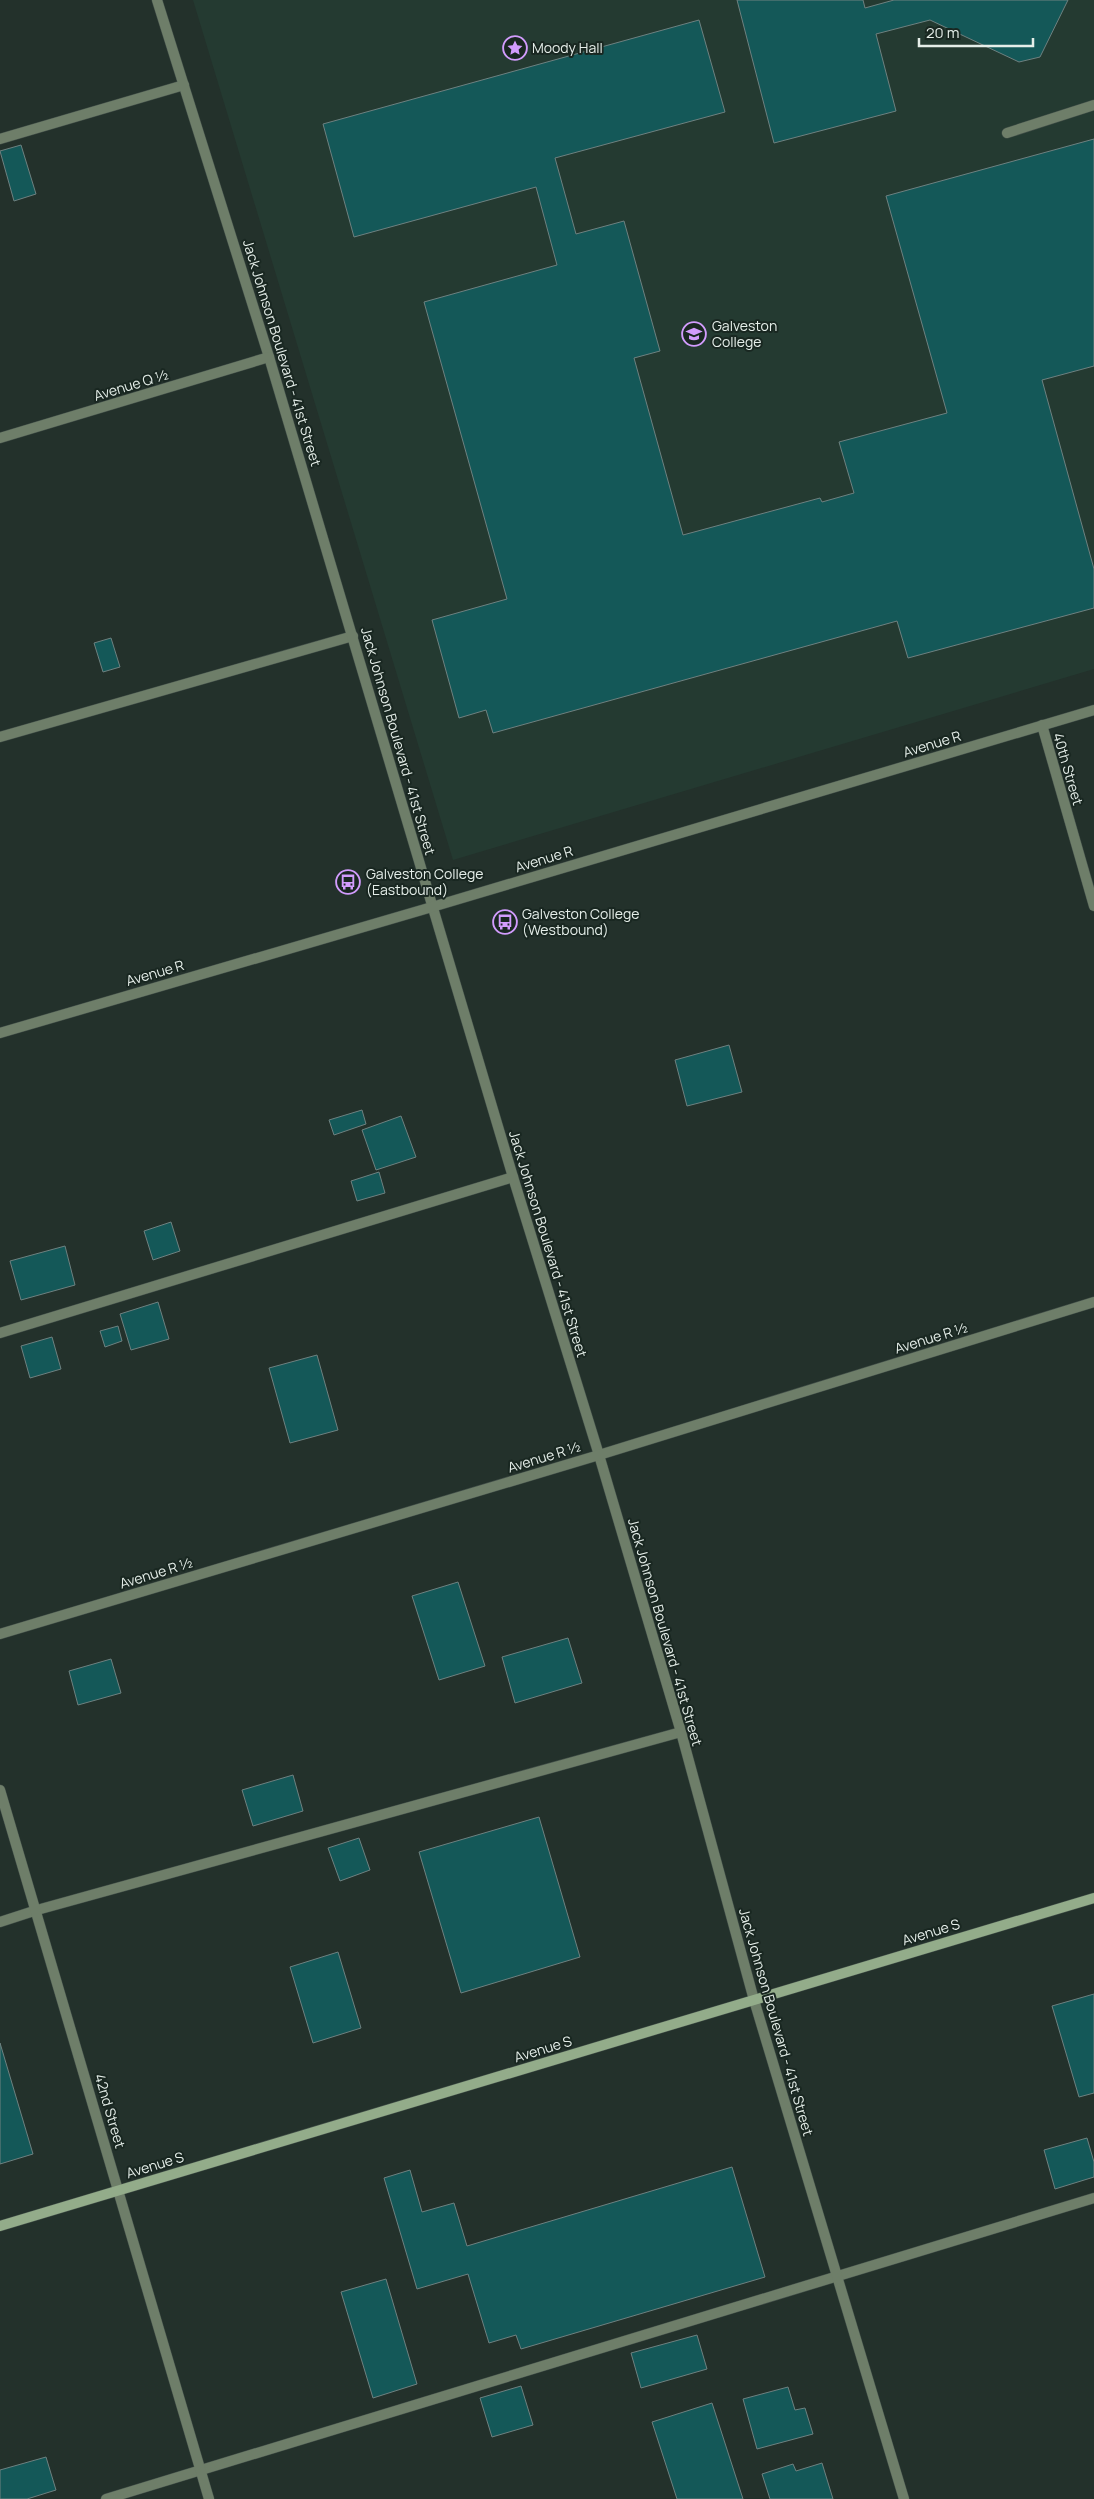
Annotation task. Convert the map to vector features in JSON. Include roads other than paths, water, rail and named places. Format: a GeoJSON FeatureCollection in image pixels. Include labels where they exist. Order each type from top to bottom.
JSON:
{"type":"FeatureCollection","features":[{"type":"Feature","properties":{"kind":"main road","name":"Avenue S"},"geometry":{"type":"LineString","coordinates":[[0,2226],[1094,1898]]}},
{"type":"Feature","properties":{"kind":"street","name":"Jack Johnson Boulevard - 41st Street"},"geometry":{"type":"LineString","coordinates":[[157,0],[269,357],[513,1177],[599,1455],[681,1732],[754,2000],[904,2499]]}},
{"type":"Feature","properties":{"kind":"street"},"geometry":{"type":"LineString","coordinates":[[0,138],[184,85]]}},
{"type":"Feature","properties":{"kind":"street"},"geometry":{"type":"LineString","coordinates":[[1007,132],[1094,105]]}},
{"type":"Feature","properties":{"kind":"street","name":"Avenue Q ½"},"geometry":{"type":"LineString","coordinates":[[0,438],[269,357]]}},
{"type":"Feature","properties":{"kind":"street"},"geometry":{"type":"LineString","coordinates":[[0,737],[353,636]]}},
{"type":"Feature","properties":{"kind":"street","name":"Avenue R"},"geometry":{"type":"LineString","coordinates":[[0,1033],[1094,710]]}},
{"type":"Feature","properties":{"kind":"street","name":"40th Street"},"geometry":{"type":"LineString","coordinates":[[1042,725],[1094,906]]}},
{"type":"Feature","properties":{"kind":"street"},"geometry":{"type":"LineString","coordinates":[[0,1333],[513,1177]]}},
{"type":"Feature","properties":{"kind":"street","name":"Avenue R ½"},"geometry":{"type":"LineString","coordinates":[[0,1634],[599,1455],[1094,1302]]}},
{"type":"Feature","properties":{"kind":"street"},"geometry":{"type":"LineString","coordinates":[[0,1922],[37,1910],[681,1732]]}},
{"type":"Feature","properties":{"kind":"street","name":"42nd Street"},"geometry":{"type":"LineString","coordinates":[[0,1790],[37,1910],[209,2499]]}},
{"type":"Feature","properties":{"kind":"street"},"geometry":{"type":"LineString","coordinates":[[106,2499],[1094,2198]]}},
{"type":"Feature","properties":{"kind":"place","name":"Moody Hall"},"geometry":{"type":"Point","coordinates":[515,48]}},
{"type":"Feature","properties":{"kind":"place","name":"Galveston College"},"geometry":{"type":"Point","coordinates":[694,334]}},
{"type":"Feature","properties":{"kind":"place","name":"Galveston College (Eastbound)"},"geometry":{"type":"Point","coordinates":[348,882]}},
{"type":"Feature","properties":{"kind":"place","name":"Galveston College (Westbound)"},"geometry":{"type":"Point","coordinates":[505,922]}}]}
